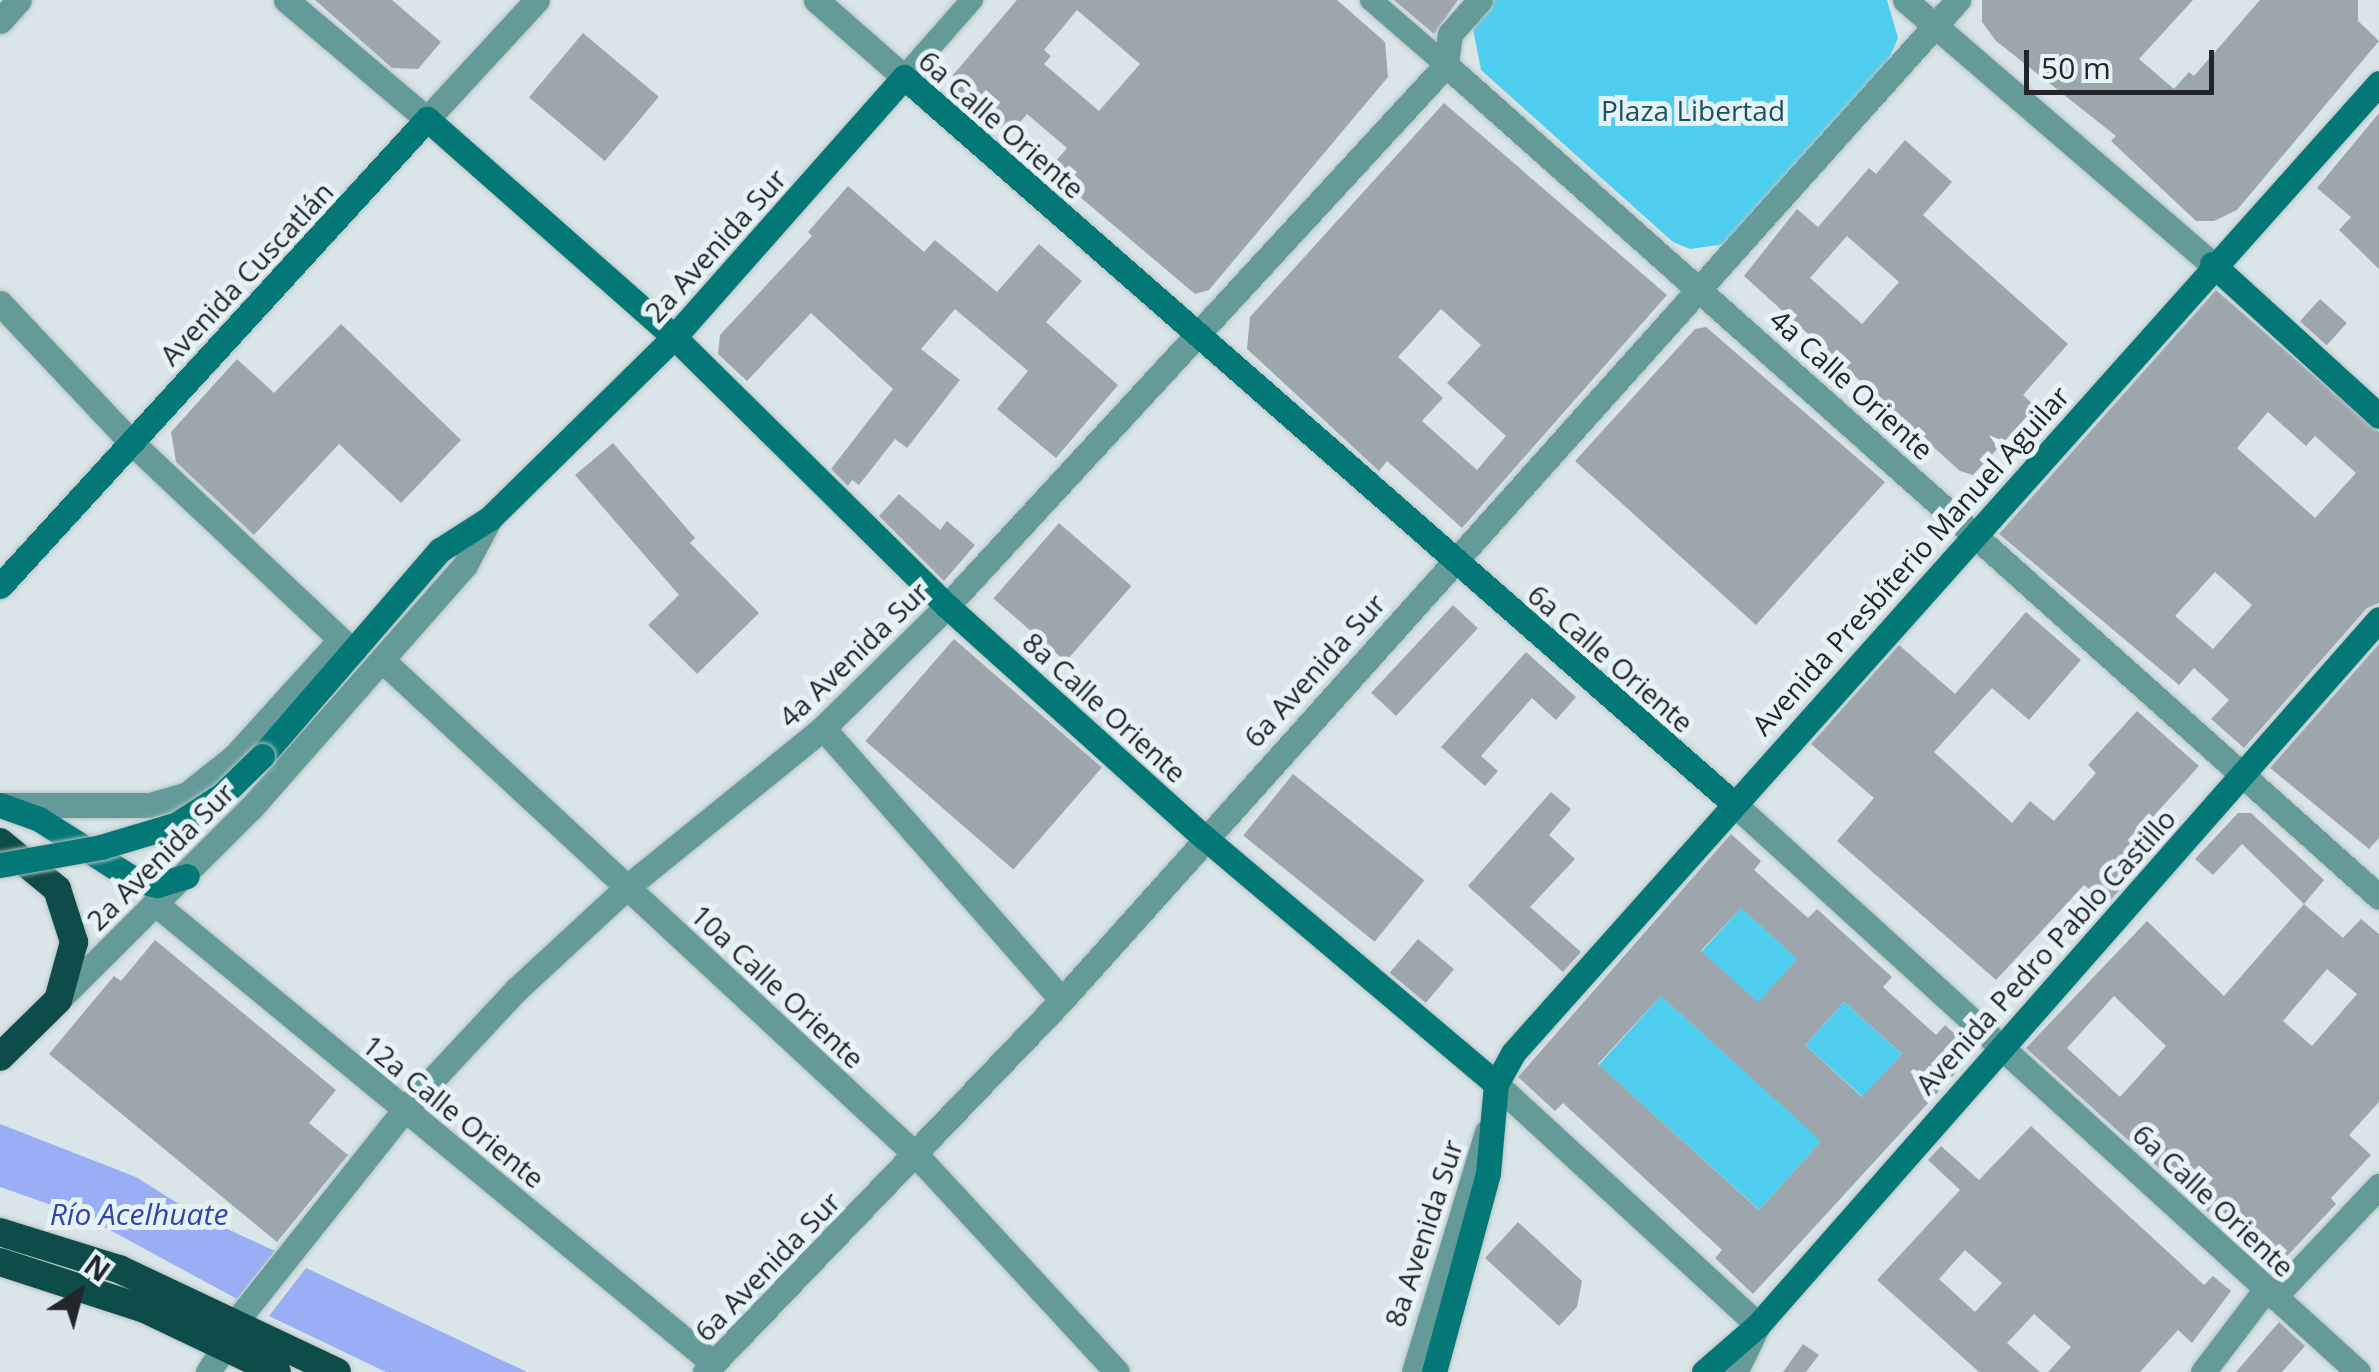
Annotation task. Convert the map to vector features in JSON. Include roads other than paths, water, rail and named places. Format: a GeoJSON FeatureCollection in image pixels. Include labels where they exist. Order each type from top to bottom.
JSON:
{"type":"FeatureCollection","features":[{"type":"Feature","properties":{"kind":"highway"},"geometry":{"type":"LineString","coordinates":[[0,842],[48,879],[68,910],[72,958],[58,1000],[0,1057]]}},
{"type":"Feature","properties":{"kind":"highway"},"geometry":{"type":"LineString","coordinates":[[0,1232],[119,1269],[337,1372]]}},
{"type":"Feature","properties":{"kind":"highway"},"geometry":{"type":"LineString","coordinates":[[0,1262],[105,1294],[236,1325],[277,1372]]}},
{"type":"Feature","properties":{"kind":"main road","name":"6a Calle Oriente"},"geometry":{"type":"LineString","coordinates":[[904,77],[1732,803]]}},
{"type":"Feature","properties":{"kind":"main road","name":"2a Avenida Sur"},"geometry":{"type":"LineString","coordinates":[[0,865],[101,848],[176,824],[222,794],[262,756],[347,645],[440,550],[490,518],[674,337],[904,77]]}},
{"type":"Feature","properties":{"kind":"main road","name":"Avenida Presbíterio Manuel Aguilar"},"geometry":{"type":"LineString","coordinates":[[1496,1084],[1513,1053],[1732,803],[2212,264],[2379,83]]}},
{"type":"Feature","properties":{"kind":"main road","name":"8a Calle Oriente"},"geometry":{"type":"LineString","coordinates":[[427,119],[674,337],[947,606],[1204,837],[1496,1084]]}},
{"type":"Feature","properties":{"kind":"main road","name":"Avenida Cuscatlán"},"geometry":{"type":"LineString","coordinates":[[0,586],[427,119]]}},
{"type":"Feature","properties":{"kind":"main road"},"geometry":{"type":"LineString","coordinates":[[2212,264],[2379,416]]}},
{"type":"Feature","properties":{"kind":"main road","name":"Avenida Pedro Pablo Castillo"},"geometry":{"type":"LineString","coordinates":[[1704,1372],[1758,1325],[2379,619]]}},
{"type":"Feature","properties":{"kind":"main road"},"geometry":{"type":"LineString","coordinates":[[1,805],[40,820],[135,880],[157,885],[187,876]]}},
{"type":"Feature","properties":{"kind":"main road"},"geometry":{"type":"LineString","coordinates":[[1434,1372],[1488,1174],[1496,1084]]}},
{"type":"Feature","properties":{"kind":"street"},"geometry":{"type":"LineString","coordinates":[[0,21],[19,0]]}},
{"type":"Feature","properties":{"kind":"street"},"geometry":{"type":"LineString","coordinates":[[286,0],[427,119]]}},
{"type":"Feature","properties":{"kind":"street","name":"Avenida Cuscatlán"},"geometry":{"type":"LineString","coordinates":[[427,119],[536,0]]}},
{"type":"Feature","properties":{"kind":"street","name":"6a Calle Oriente"},"geometry":{"type":"LineString","coordinates":[[816,0],[904,77]]}},
{"type":"Feature","properties":{"kind":"street","name":"2a Avenida Sur"},"geometry":{"type":"LineString","coordinates":[[904,77],[972,0]]}},
{"type":"Feature","properties":{"kind":"street","name":"4a Calle Oriente"},"geometry":{"type":"LineString","coordinates":[[1371,0],[1702,288],[2379,897]]}},
{"type":"Feature","properties":{"kind":"street","name":"4a Avenida Sur"},"geometry":{"type":"LineString","coordinates":[[208,1372],[236,1325],[405,1110],[517,989],[627,886],[824,728],[947,606],[1446,66],[1450,34],[1480,0]]}},
{"type":"Feature","properties":{"kind":"street"},"geometry":{"type":"LineString","coordinates":[[1904,0],[2212,264]]}},
{"type":"Feature","properties":{"kind":"street","name":"6a Avenida Sur"},"geometry":{"type":"LineString","coordinates":[[709,1368],[917,1156],[1062,1000],[1204,837],[1958,0]]}},
{"type":"Feature","properties":{"kind":"street"},"geometry":{"type":"LineString","coordinates":[[0,303],[131,442],[347,645]]}},
{"type":"Feature","properties":{"kind":"street","name":"2a Avenida Sur"},"geometry":{"type":"LineString","coordinates":[[58,1000],[187,876],[382,660],[465,565],[490,518]]}},
{"type":"Feature","properties":{"kind":"street","name":"2a Avenida Sur"},"geometry":{"type":"LineString","coordinates":[[1,805],[150,805],[186,795],[235,756],[347,645]]}},
{"type":"Feature","properties":{"kind":"street","name":"10a Calle Oriente"},"geometry":{"type":"LineString","coordinates":[[382,660],[917,1156],[1116,1372]]}},
{"type":"Feature","properties":{"kind":"street"},"geometry":{"type":"LineString","coordinates":[[824,728],[1062,1000]]}},
{"type":"Feature","properties":{"kind":"street","name":"6a Calle Oriente"},"geometry":{"type":"LineString","coordinates":[[1732,803],[2004,1046],[2358,1372]]}},
{"type":"Feature","properties":{"kind":"street","name":"12a Calle Oriente"},"geometry":{"type":"LineString","coordinates":[[157,905],[709,1368]]}},
{"type":"Feature","properties":{"kind":"street","name":"8a Calle Oriente"},"geometry":{"type":"LineString","coordinates":[[1496,1084],[1758,1325]]}},
{"type":"Feature","properties":{"kind":"street","name":"8a Avenida Sur"},"geometry":{"type":"LineString","coordinates":[[1414,1372],[1493,1113]]}},
{"type":"Feature","properties":{"kind":"street"},"geometry":{"type":"LineString","coordinates":[[2202,1372],[2270,1293],[2379,1186]]}},
{"type":"Feature","properties":{"kind":"street","name":"Avenida Pedro Pablo Castillo"},"geometry":{"type":"LineString","coordinates":[[1735,1372],[1758,1325]]}},
{"type":"Feature","properties":{"kind":"water","name":"Río Acelhuate"},"geometry":{"type":"Polygon","coordinates":[[[0,1124],[136,1177],[193,1213],[275,1251],[237,1299],[86,1217],[0,1187],[0,1124]]]}},
{"type":"Feature","properties":{"kind":"water"},"geometry":{"type":"Polygon","coordinates":[[[306,1268],[527,1372],[386,1372],[269,1316],[306,1268]]]}},
{"type":"Feature","properties":{"kind":"park label","name":"Plaza Libertad"},"geometry":{"type":"Point","coordinates":[1693,110]}}]}
